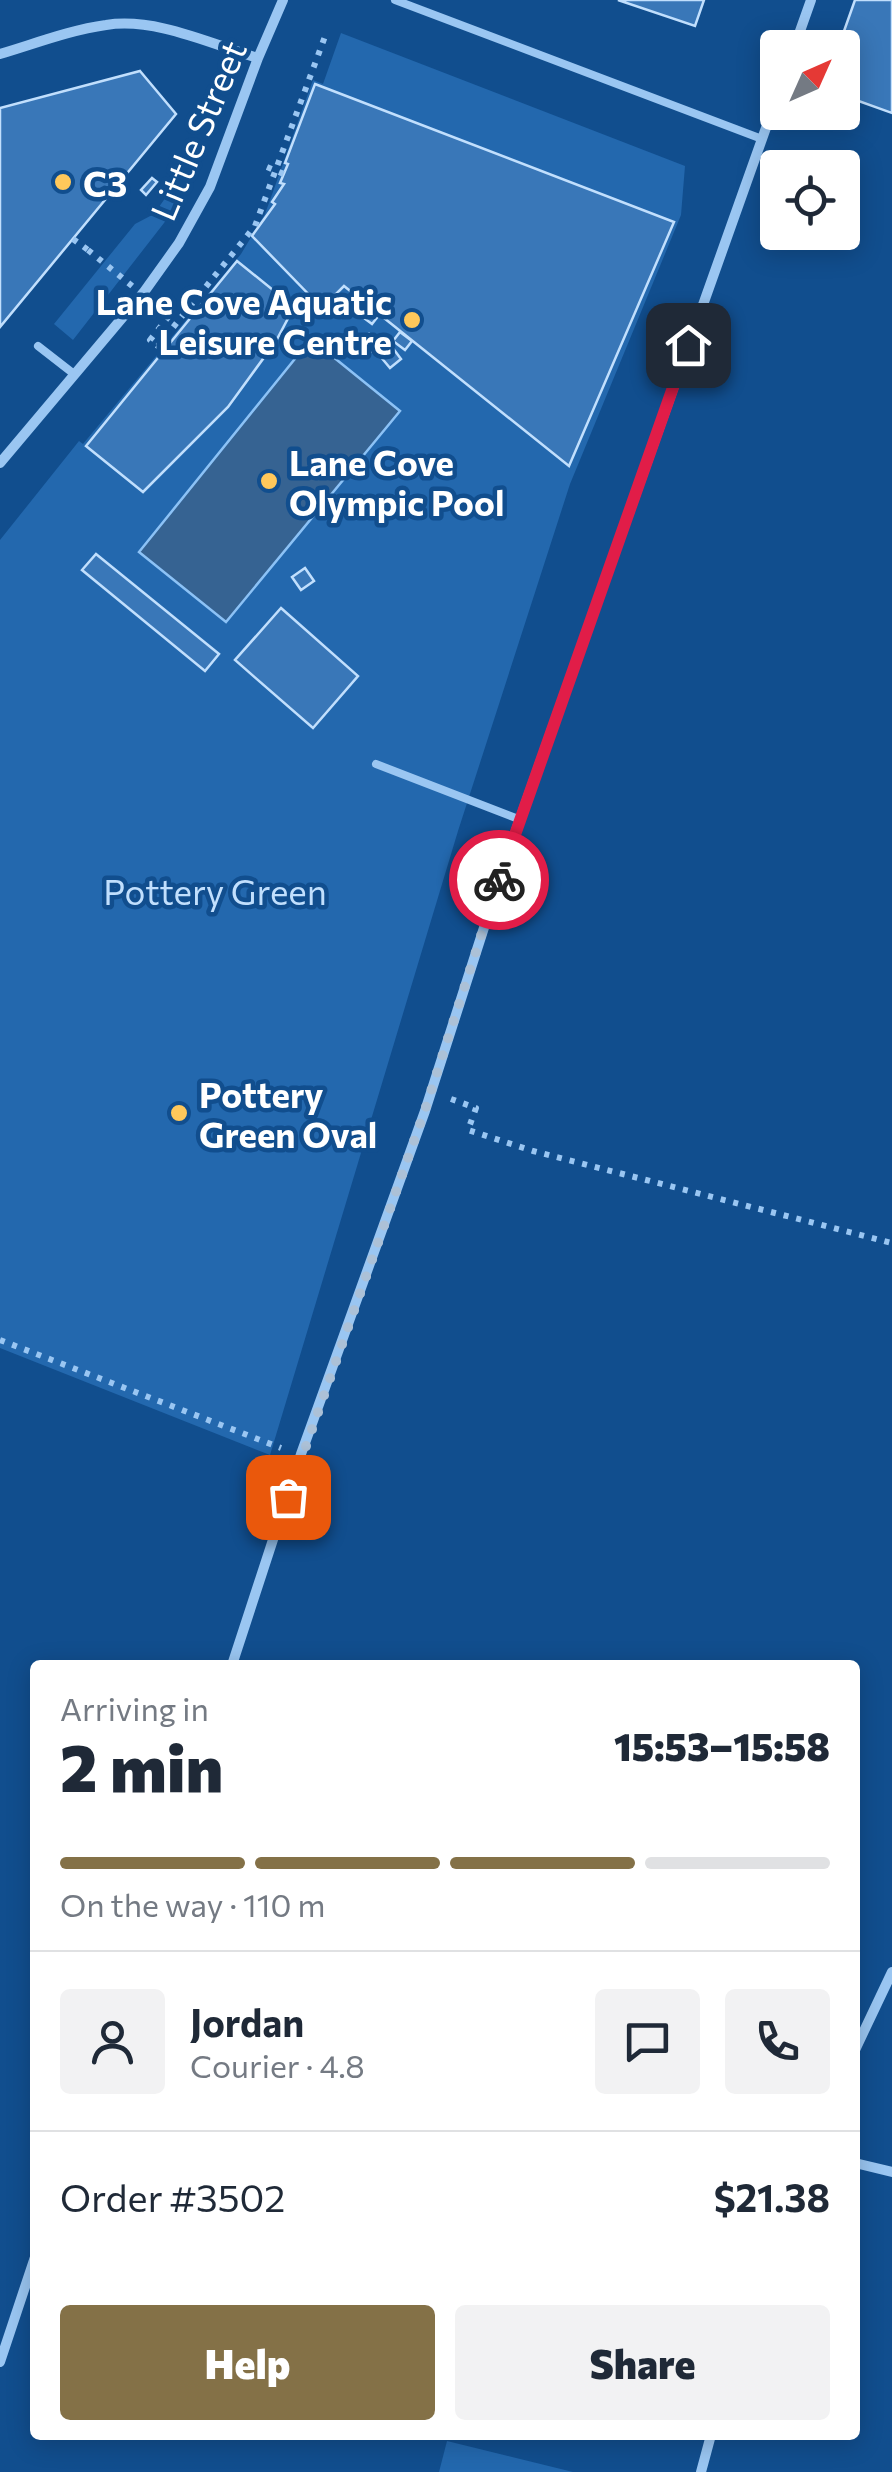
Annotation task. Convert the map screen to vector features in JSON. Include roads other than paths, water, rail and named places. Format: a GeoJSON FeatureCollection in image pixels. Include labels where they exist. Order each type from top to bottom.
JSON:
{"type":"FeatureCollection","features":[{"type":"Feature","properties":{"kind":"street","name":"Little Street"},"geometry":{"type":"LineString","coordinates":[[0,463],[144,292],[179,242],[210,187],[284,0]]}},
{"type":"Feature","properties":{"kind":"street"},"geometry":{"type":"LineString","coordinates":[[800,30],[811,0]]}},
{"type":"Feature","properties":{"kind":"street"},"geometry":{"type":"LineString","coordinates":[[0,54],[108,24],[162,30],[258,58]]}},
{"type":"Feature","properties":{"kind":"street"},"geometry":{"type":"LineString","coordinates":[[234,1660],[301,1454],[425,1110],[521,820],[765,130]]}},
{"type":"Feature","properties":{"kind":"street"},"geometry":{"type":"LineString","coordinates":[[860,2039],[892,1972]]}},
{"type":"Feature","properties":{"kind":"street"},"geometry":{"type":"LineString","coordinates":[[860,2164],[892,2172]]}},
{"type":"Feature","properties":{"kind":"street"},"geometry":{"type":"LineString","coordinates":[[0,2362],[30,2272]]}},
{"type":"Feature","properties":{"kind":"street"},"geometry":{"type":"LineString","coordinates":[[701,2472],[710,2440]]}},
{"type":"Feature","properties":{"kind":"lane"},"geometry":{"type":"LineString","coordinates":[[395,0],[762,140]]}},
{"type":"Feature","properties":{"kind":"lane"},"geometry":{"type":"LineString","coordinates":[[38,346],[74,374]]}},
{"type":"Feature","properties":{"kind":"lane"},"geometry":{"type":"LineString","coordinates":[[376,764],[521,820]]}},
{"type":"Feature","properties":{"kind":"place","name":"C3"},"geometry":{"type":"Point","coordinates":[63,182]}},
{"type":"Feature","properties":{"kind":"place","name":"Lane Cove Aquatic Leisure Centre"},"geometry":{"type":"Point","coordinates":[412,320]}},
{"type":"Feature","properties":{"kind":"place","name":"Lane Cove Olympic Pool"},"geometry":{"type":"Point","coordinates":[269,481]}},
{"type":"Feature","properties":{"kind":"place","name":"Pottery Green Oval"},"geometry":{"type":"Point","coordinates":[179,1113]}},
{"type":"Feature","properties":{"kind":"park label","name":"Pottery Green"},"geometry":{"type":"Point","coordinates":[215,890]}}]}
